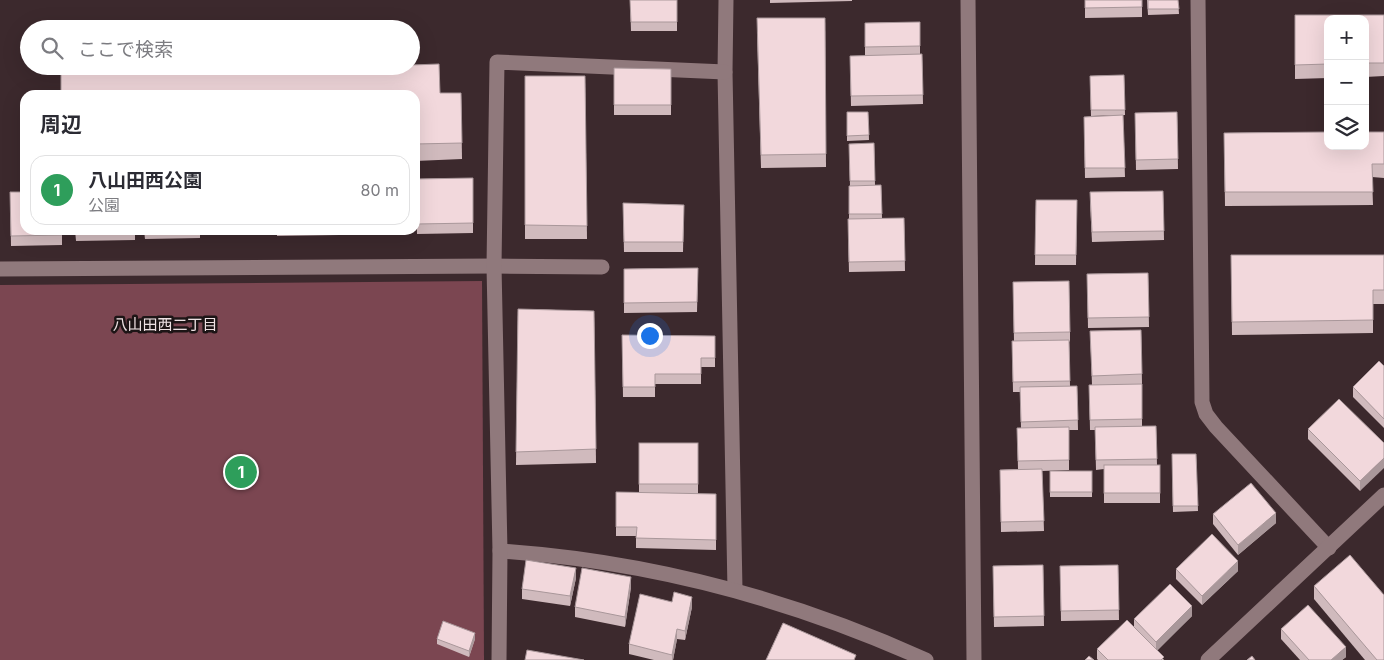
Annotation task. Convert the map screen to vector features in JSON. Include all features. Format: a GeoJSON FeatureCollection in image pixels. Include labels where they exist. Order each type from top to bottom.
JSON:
{"type":"FeatureCollection","features":[{"type":"Feature","properties":{"kind":"street"},"geometry":{"type":"LineString","coordinates":[[726,0],[725,72],[735,590]]}},
{"type":"Feature","properties":{"kind":"street"},"geometry":{"type":"LineString","coordinates":[[968,0],[974,660]]}},
{"type":"Feature","properties":{"kind":"street"},"geometry":{"type":"LineString","coordinates":[[1198,0],[1200,389],[1202,402],[1206,414],[1216,427],[1329,548]]}},
{"type":"Feature","properties":{"kind":"street"},"geometry":{"type":"LineString","coordinates":[[499,660],[500,551],[494,266],[497,62],[725,72]]}},
{"type":"Feature","properties":{"kind":"street"},"geometry":{"type":"LineString","coordinates":[[0,269],[602,267]]}},
{"type":"Feature","properties":{"kind":"street"},"geometry":{"type":"LineString","coordinates":[[1208,660],[1384,495]]}},
{"type":"Feature","properties":{"kind":"street"},"geometry":{"type":"LineString","coordinates":[[500,551],[557,555],[606,562],[735,590],[822,619],[926,660]]}},
{"type":"Feature","properties":{"kind":"shaded area"},"geometry":{"type":"Polygon","coordinates":[[[482,281],[484,660],[0,660],[0,285],[482,281]]]}},
{"type":"Feature","properties":{"kind":"building"},"geometry":{"type":"Polygon","coordinates":[[[630,0],[677,0],[677,22],[631,22],[630,0]]]}},
{"type":"Feature","properties":{"kind":"building"},"geometry":{"type":"Polygon","coordinates":[[[1085,0],[1142,0],[1142,7],[1085,8],[1085,0]]]}},
{"type":"Feature","properties":{"kind":"building"},"geometry":{"type":"Polygon","coordinates":[[[1148,0],[1178,0],[1179,9],[1148,9],[1148,0]]]}},
{"type":"Feature","properties":{"kind":"building"},"geometry":{"type":"Polygon","coordinates":[[[1295,15],[1324,15],[1324,64],[1295,65],[1295,15]]]}},
{"type":"Feature","properties":{"kind":"building"},"geometry":{"type":"Polygon","coordinates":[[[1369,15],[1384,15],[1384,63],[1369,63],[1369,15]]]}},
{"type":"Feature","properties":{"kind":"building"},"geometry":{"type":"Polygon","coordinates":[[[757,18],[825,18],[826,154],[761,155],[757,18]]]}},
{"type":"Feature","properties":{"kind":"building"},"geometry":{"type":"Polygon","coordinates":[[[920,22],[920,46],[865,47],[865,23],[920,22]]]}},
{"type":"Feature","properties":{"kind":"building"},"geometry":{"type":"Polygon","coordinates":[[[922,54],[923,95],[851,96],[850,56],[922,54]]]}},
{"type":"Feature","properties":{"kind":"building"},"geometry":{"type":"Polygon","coordinates":[[[439,64],[440,93],[461,93],[462,143],[420,144],[420,90],[61,90],[61,75],[420,75],[420,65],[439,64]]]}},
{"type":"Feature","properties":{"kind":"building"},"geometry":{"type":"Polygon","coordinates":[[[614,68],[671,69],[671,105],[614,105],[614,68]]]}},
{"type":"Feature","properties":{"kind":"building"},"geometry":{"type":"Polygon","coordinates":[[[1124,75],[1125,110],[1091,110],[1090,76],[1124,75]]]}},
{"type":"Feature","properties":{"kind":"building"},"geometry":{"type":"Polygon","coordinates":[[[525,76],[585,76],[587,226],[525,225],[525,76]]]}},
{"type":"Feature","properties":{"kind":"building"},"geometry":{"type":"Polygon","coordinates":[[[847,112],[868,112],[869,135],[847,136],[847,112]]]}},
{"type":"Feature","properties":{"kind":"building"},"geometry":{"type":"Polygon","coordinates":[[[1177,112],[1178,159],[1136,160],[1135,113],[1177,112]]]}},
{"type":"Feature","properties":{"kind":"building"},"geometry":{"type":"Polygon","coordinates":[[[1123,115],[1125,168],[1085,168],[1084,117],[1123,115]]]}},
{"type":"Feature","properties":{"kind":"building"},"geometry":{"type":"Polygon","coordinates":[[[1324,132],[1324,150],[1369,150],[1369,132],[1384,132],[1384,164],[1372,164],[1373,192],[1225,192],[1224,133],[1324,132]]]}},
{"type":"Feature","properties":{"kind":"building"},"geometry":{"type":"Polygon","coordinates":[[[874,143],[875,181],[850,181],[849,144],[874,143]]]}},
{"type":"Feature","properties":{"kind":"building"},"geometry":{"type":"Polygon","coordinates":[[[473,178],[473,223],[420,224],[420,179],[473,178]]]}},
{"type":"Feature","properties":{"kind":"building"},"geometry":{"type":"Polygon","coordinates":[[[881,185],[882,214],[849,214],[849,186],[881,185]]]}},
{"type":"Feature","properties":{"kind":"building"},"geometry":{"type":"Polygon","coordinates":[[[1163,191],[1164,231],[1092,232],[1090,192],[1163,191]]]}},
{"type":"Feature","properties":{"kind":"building"},"geometry":{"type":"Polygon","coordinates":[[[10,192],[20,192],[20,235],[62,235],[11,236],[10,192]]]}},
{"type":"Feature","properties":{"kind":"building"},"geometry":{"type":"Polygon","coordinates":[[[1036,200],[1077,200],[1076,255],[1035,255],[1036,200]]]}},
{"type":"Feature","properties":{"kind":"building"},"geometry":{"type":"Polygon","coordinates":[[[623,203],[684,205],[683,242],[624,242],[623,203]]]}},
{"type":"Feature","properties":{"kind":"building"},"geometry":{"type":"Polygon","coordinates":[[[904,218],[905,261],[849,262],[848,219],[904,218]]]}},
{"type":"Feature","properties":{"kind":"building"},"geometry":{"type":"Polygon","coordinates":[[[1231,255],[1384,255],[1384,290],[1373,290],[1373,320],[1232,322],[1231,255]]]}},
{"type":"Feature","properties":{"kind":"building"},"geometry":{"type":"Polygon","coordinates":[[[698,268],[697,302],[624,303],[624,269],[698,268]]]}},
{"type":"Feature","properties":{"kind":"building"},"geometry":{"type":"Polygon","coordinates":[[[1148,273],[1149,317],[1088,318],[1087,274],[1148,273]]]}},
{"type":"Feature","properties":{"kind":"building"},"geometry":{"type":"Polygon","coordinates":[[[1069,281],[1070,332],[1014,333],[1013,282],[1069,281]]]}},
{"type":"Feature","properties":{"kind":"building"},"geometry":{"type":"Polygon","coordinates":[[[518,309],[594,311],[596,449],[516,452],[518,309]]]}},
{"type":"Feature","properties":{"kind":"building"},"geometry":{"type":"Polygon","coordinates":[[[1141,330],[1142,374],[1092,376],[1090,331],[1141,330]]]}},
{"type":"Feature","properties":{"kind":"building"},"geometry":{"type":"Polygon","coordinates":[[[622,335],[715,336],[715,358],[701,358],[701,374],[655,374],[655,387],[623,387],[622,335]]]}},
{"type":"Feature","properties":{"kind":"building"},"geometry":{"type":"Polygon","coordinates":[[[1069,340],[1070,381],[1013,382],[1012,341],[1069,340]]]}},
{"type":"Feature","properties":{"kind":"building"},"geometry":{"type":"Polygon","coordinates":[[[1379,361],[1384,366],[1384,419],[1353,387],[1379,361]]]}},
{"type":"Feature","properties":{"kind":"building"},"geometry":{"type":"Polygon","coordinates":[[[1142,384],[1142,419],[1090,420],[1089,385],[1142,384]]]}},
{"type":"Feature","properties":{"kind":"building"},"geometry":{"type":"Polygon","coordinates":[[[1077,386],[1078,420],[1021,422],[1020,387],[1077,386]]]}},
{"type":"Feature","properties":{"kind":"building"},"geometry":{"type":"Polygon","coordinates":[[[1339,399],[1384,443],[1384,458],[1360,481],[1308,429],[1339,399]]]}},
{"type":"Feature","properties":{"kind":"building"},"geometry":{"type":"Polygon","coordinates":[[[1156,426],[1157,459],[1096,460],[1095,427],[1156,426]]]}},
{"type":"Feature","properties":{"kind":"building"},"geometry":{"type":"Polygon","coordinates":[[[1069,427],[1069,460],[1018,461],[1017,428],[1069,427]]]}},
{"type":"Feature","properties":{"kind":"building"},"geometry":{"type":"Polygon","coordinates":[[[639,443],[698,443],[698,484],[639,484],[639,443]]]}},
{"type":"Feature","properties":{"kind":"building"},"geometry":{"type":"Polygon","coordinates":[[[1172,454],[1196,454],[1198,506],[1173,506],[1172,454]]]}},
{"type":"Feature","properties":{"kind":"building"},"geometry":{"type":"Polygon","coordinates":[[[1104,465],[1160,465],[1160,493],[1104,493],[1104,465]]]}},
{"type":"Feature","properties":{"kind":"building"},"geometry":{"type":"Polygon","coordinates":[[[1042,469],[1044,521],[1001,522],[1000,470],[1042,469]]]}},
{"type":"Feature","properties":{"kind":"building"},"geometry":{"type":"Polygon","coordinates":[[[1050,471],[1092,471],[1092,492],[1050,492],[1050,471]]]}},
{"type":"Feature","properties":{"kind":"building"},"geometry":{"type":"Polygon","coordinates":[[[1251,483],[1276,513],[1238,545],[1213,514],[1251,483]]]}},
{"type":"Feature","properties":{"kind":"building"},"geometry":{"type":"Polygon","coordinates":[[[616,492],[716,494],[716,540],[636,538],[637,527],[616,527],[616,492]]]}},
{"type":"Feature","properties":{"kind":"building"},"geometry":{"type":"Polygon","coordinates":[[[1212,534],[1238,561],[1202,596],[1176,569],[1212,534]]]}},
{"type":"Feature","properties":{"kind":"building"},"geometry":{"type":"Polygon","coordinates":[[[1350,555],[1384,595],[1384,660],[1377,660],[1314,586],[1350,555]]]}},
{"type":"Feature","properties":{"kind":"building"},"geometry":{"type":"Polygon","coordinates":[[[526,560],[576,568],[570,596],[522,589],[526,560]]]}},
{"type":"Feature","properties":{"kind":"building"},"geometry":{"type":"Polygon","coordinates":[[[1043,565],[1044,616],[994,617],[993,566],[1043,565]]]}},
{"type":"Feature","properties":{"kind":"building"},"geometry":{"type":"Polygon","coordinates":[[[1118,565],[1119,610],[1061,611],[1060,566],[1118,565]]]}},
{"type":"Feature","properties":{"kind":"building"},"geometry":{"type":"Polygon","coordinates":[[[582,568],[631,577],[625,617],[575,607],[582,568]]]}},
{"type":"Feature","properties":{"kind":"building"},"geometry":{"type":"Polygon","coordinates":[[[1170,584],[1192,606],[1156,642],[1134,619],[1170,584]]]}},
{"type":"Feature","properties":{"kind":"building"},"geometry":{"type":"Polygon","coordinates":[[[674,592],[692,597],[685,631],[677,629],[672,655],[629,644],[640,594],[672,602],[674,592]]]}},
{"type":"Feature","properties":{"kind":"building"},"geometry":{"type":"Polygon","coordinates":[[[1308,605],[1346,647],[1331,660],[1309,660],[1281,629],[1308,605]]]}},
{"type":"Feature","properties":{"kind":"building"},"geometry":{"type":"Polygon","coordinates":[[[1127,620],[1164,657],[1161,660],[1108,660],[1097,649],[1127,620]]]}},
{"type":"Feature","properties":{"kind":"building"},"geometry":{"type":"Polygon","coordinates":[[[443,621],[475,633],[469,651],[437,639],[443,621]]]}},
{"type":"Feature","properties":{"kind":"building"},"geometry":{"type":"Polygon","coordinates":[[[783,623],[856,655],[854,660],[766,660],[783,623]]]}},
{"type":"Feature","properties":{"kind":"building"},"geometry":{"type":"Polygon","coordinates":[[[527,650],[584,660],[525,660],[527,650]]]}},
{"type":"Feature","properties":{"kind":"building"},"geometry":{"type":"Polygon","coordinates":[[[1089,656],[1094,660],[1085,660],[1089,656]]]}},
{"type":"Feature","properties":{"kind":"building"},"geometry":{"type":"Polygon","coordinates":[[[1252,656],[1255,660],[1247,660],[1252,656]]]}},
{"type":"Feature","properties":{"kind":"place","name":"八山田西公園"},"geometry":{"type":"Point","coordinates":[241,472]}},
{"type":"Feature","properties":{"kind":"district","name":"八山田西二丁目"},"geometry":{"type":"Point","coordinates":[165,324]}}]}
